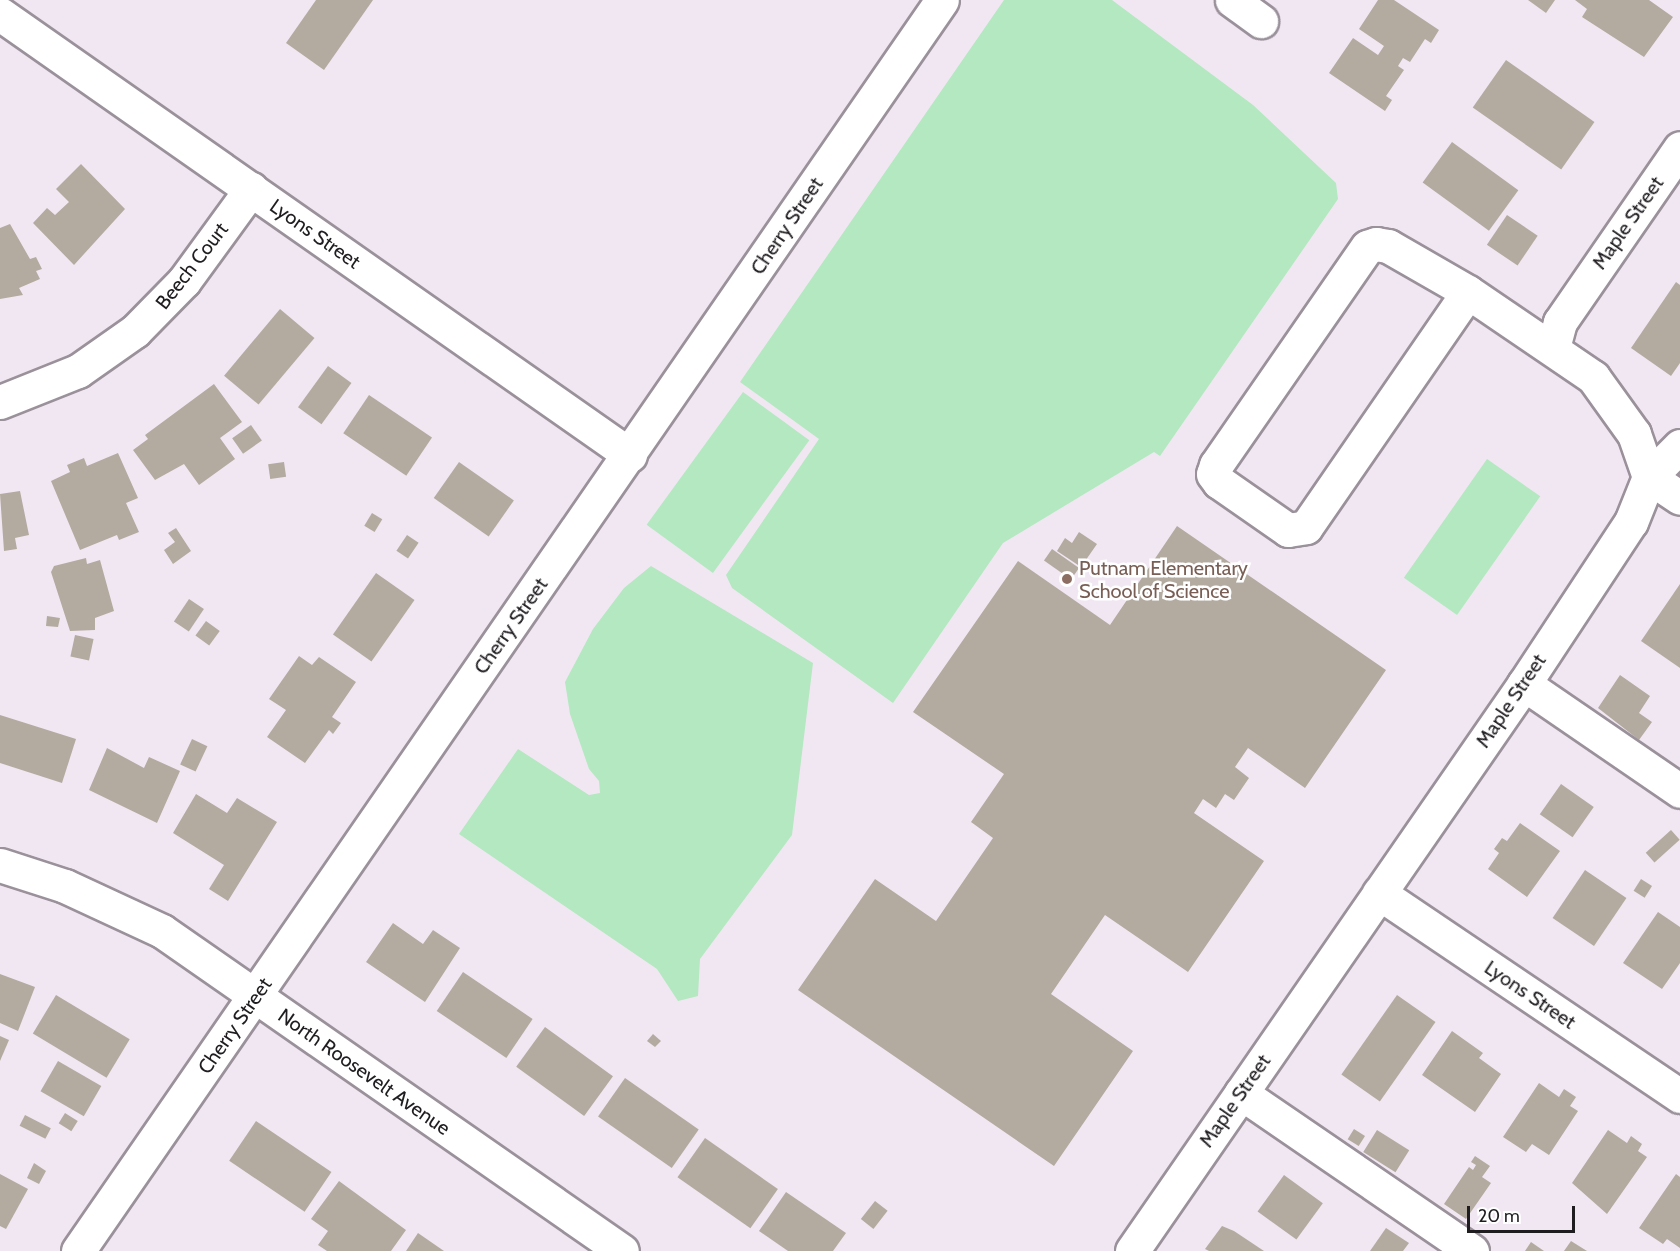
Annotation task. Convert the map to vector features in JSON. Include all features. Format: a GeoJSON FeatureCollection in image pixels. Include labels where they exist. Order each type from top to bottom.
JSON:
{"type":"FeatureCollection","features":[{"type":"Feature","properties":{"kind":"street","name":"Cherry Street"},"geometry":{"type":"LineString","coordinates":[[78,1251],[256,997],[942,0]]}},
{"type":"Feature","properties":{"kind":"street"},"geometry":{"type":"LineString","coordinates":[[1232,0],[1261,21]]}},
{"type":"Feature","properties":{"kind":"street","name":"Lyons Street"},"geometry":{"type":"LineString","coordinates":[[0,14],[630,454]]}},
{"type":"Feature","properties":{"kind":"street","name":"Maple Street"},"geometry":{"type":"LineString","coordinates":[[1553,348],[1560,322],[1680,148]]}},
{"type":"Feature","properties":{"kind":"street","name":"Beech Court"},"geometry":{"type":"LineString","coordinates":[[0,402],[78,370],[135,331],[184,281],[251,189]]}},
{"type":"Feature","properties":{"kind":"street"},"geometry":{"type":"LineString","coordinates":[[1468,292],[1306,527],[1288,530],[1219,482],[1214,474],[1216,465],[1367,247],[1388,246],[1468,292],[1593,376],[1635,434],[1649,477],[1680,498]]}},
{"type":"Feature","properties":{"kind":"street"},"geometry":{"type":"LineString","coordinates":[[1649,477],[1680,446]]}},
{"type":"Feature","properties":{"kind":"street","name":"Maple Street"},"geometry":{"type":"LineString","coordinates":[[1132,1251],[1524,684],[1631,522],[1649,477]]}},
{"type":"Feature","properties":{"kind":"street"},"geometry":{"type":"LineString","coordinates":[[1524,684],[1680,791]]}},
{"type":"Feature","properties":{"kind":"street","name":"North Roosevelt Avenue"},"geometry":{"type":"LineString","coordinates":[[0,865],[65,886],[162,931],[622,1251]]}},
{"type":"Feature","properties":{"kind":"street","name":"Lyons Street"},"geometry":{"type":"LineString","coordinates":[[1379,893],[1680,1096]]}},
{"type":"Feature","properties":{"kind":"street"},"geometry":{"type":"LineString","coordinates":[[1241,1094],[1472,1251]]}},
{"type":"Feature","properties":{"kind":"green space"},"geometry":{"type":"Polygon","coordinates":[[[1004,0],[1112,0],[1253,105],[1336,183],[1338,199],[1160,456],[1154,452],[1003,543],[893,703],[732,588],[726,575],[819,439],[740,382],[1004,0]]]}},
{"type":"Feature","properties":{"kind":"green space"},"geometry":{"type":"Polygon","coordinates":[[[743,392],[809,440],[713,573],[647,525],[743,392]]]}},
{"type":"Feature","properties":{"kind":"green space"},"geometry":{"type":"Polygon","coordinates":[[[1487,459],[1540,496],[1457,615],[1404,578],[1487,459]]]}},
{"type":"Feature","properties":{"kind":"green space"},"geometry":{"type":"Polygon","coordinates":[[[651,566],[813,663],[792,835],[700,959],[698,996],[678,1001],[657,969],[459,834],[518,749],[589,795],[600,793],[599,781],[589,769],[570,714],[565,682],[593,629],[624,588],[651,566]]]}},
{"type":"Feature","properties":{"kind":"building"},"geometry":{"type":"Polygon","coordinates":[[[316,0],[373,0],[324,70],[286,43],[316,0]]]}},
{"type":"Feature","properties":{"kind":"building"},"geometry":{"type":"Polygon","coordinates":[[[1378,0],[1394,0],[1439,30],[1431,43],[1425,39],[1410,62],[1403,58],[1398,66],[1404,70],[1386,96],[1392,100],[1385,111],[1329,73],[1353,38],[1378,55],[1384,46],[1359,29],[1378,0]]]}},
{"type":"Feature","properties":{"kind":"building"},"geometry":{"type":"Polygon","coordinates":[[[1528,0],[1555,0],[1546,13],[1528,0]]]}},
{"type":"Feature","properties":{"kind":"building"},"geometry":{"type":"Polygon","coordinates":[[[1575,0],[1649,0],[1673,17],[1644,57],[1582,17],[1587,9],[1575,0]]]}},
{"type":"Feature","properties":{"kind":"building"},"geometry":{"type":"Polygon","coordinates":[[[1506,60],[1594,122],[1561,169],[1473,108],[1506,60]]]}},
{"type":"Feature","properties":{"kind":"building"},"geometry":{"type":"Polygon","coordinates":[[[1452,142],[1518,190],[1489,231],[1423,182],[1452,142]]]}},
{"type":"Feature","properties":{"kind":"building"},"geometry":{"type":"Polygon","coordinates":[[[81,164],[125,209],[74,265],[33,223],[47,208],[55,215],[69,202],[56,189],[81,164]]]}},
{"type":"Feature","properties":{"kind":"building"},"geometry":{"type":"Polygon","coordinates":[[[1507,215],[1538,236],[1518,266],[1487,245],[1507,215]]]}},
{"type":"Feature","properties":{"kind":"building"},"geometry":{"type":"Polygon","coordinates":[[[10,224],[30,259],[36,257],[42,269],[36,271],[40,279],[19,288],[23,295],[0,299],[0,228],[10,224]]]}},
{"type":"Feature","properties":{"kind":"building"},"geometry":{"type":"Polygon","coordinates":[[[1676,282],[1680,285],[1680,363],[1671,376],[1631,348],[1676,282]]]}},
{"type":"Feature","properties":{"kind":"building"},"geometry":{"type":"Polygon","coordinates":[[[280,309],[314,338],[259,405],[224,376],[280,309]]]}},
{"type":"Feature","properties":{"kind":"building"},"geometry":{"type":"Polygon","coordinates":[[[328,366],[351,383],[321,424],[298,407],[328,366]]]}},
{"type":"Feature","properties":{"kind":"building"},"geometry":{"type":"Polygon","coordinates":[[[214,384],[242,422],[220,438],[235,459],[199,485],[184,464],[155,480],[133,450],[148,439],[145,435],[214,384]]]}},
{"type":"Feature","properties":{"kind":"building"},"geometry":{"type":"Polygon","coordinates":[[[369,395],[432,437],[406,476],[343,433],[369,395]]]}},
{"type":"Feature","properties":{"kind":"building"},"geometry":{"type":"Polygon","coordinates":[[[251,425],[262,441],[243,454],[232,438],[251,425]]]}},
{"type":"Feature","properties":{"kind":"building"},"geometry":{"type":"Polygon","coordinates":[[[118,453],[138,498],[126,503],[139,532],[119,540],[117,535],[80,550],[51,481],[70,472],[67,465],[84,458],[87,466],[118,453]]]}},
{"type":"Feature","properties":{"kind":"building"},"geometry":{"type":"Polygon","coordinates":[[[284,462],[286,477],[270,479],[268,464],[284,462]]]}},
{"type":"Feature","properties":{"kind":"building"},"geometry":{"type":"Polygon","coordinates":[[[459,462],[514,500],[489,536],[434,498],[459,462]]]}},
{"type":"Feature","properties":{"kind":"building"},"geometry":{"type":"Polygon","coordinates":[[[20,491],[29,535],[15,538],[17,549],[4,551],[0,494],[20,491]]]}},
{"type":"Feature","properties":{"kind":"building"},"geometry":{"type":"Polygon","coordinates":[[[372,513],[382,519],[375,532],[364,526],[372,513]]]}},
{"type":"Feature","properties":{"kind":"building"},"geometry":{"type":"Polygon","coordinates":[[[1177,526],[1386,670],[1305,788],[1248,748],[1235,767],[1249,778],[1234,800],[1225,794],[1216,808],[1203,799],[1194,813],[1264,861],[1188,972],[1105,915],[1051,994],[1133,1051],[1054,1166],[798,990],[875,879],[936,921],[993,838],[971,822],[1004,774],[913,712],[1018,561],[1110,625],[1177,526]]]}},
{"type":"Feature","properties":{"kind":"building"},"geometry":{"type":"Polygon","coordinates":[[[176,528],[191,551],[173,564],[164,550],[175,542],[168,533],[176,528]]]}},
{"type":"Feature","properties":{"kind":"building"},"geometry":{"type":"Polygon","coordinates":[[[1079,532],[1097,544],[1081,567],[1057,551],[1065,538],[1072,543],[1079,532]]]}},
{"type":"Feature","properties":{"kind":"building"},"geometry":{"type":"Polygon","coordinates":[[[407,535],[419,543],[408,559],[396,551],[407,535]]]}},
{"type":"Feature","properties":{"kind":"building"},"geometry":{"type":"Polygon","coordinates":[[[1052,549],[1079,568],[1071,579],[1044,560],[1052,549]]]}},
{"type":"Feature","properties":{"kind":"building"},"geometry":{"type":"Polygon","coordinates":[[[86,558],[87,564],[100,560],[114,611],[95,618],[95,630],[70,631],[51,572],[54,566],[86,558]]]}},
{"type":"Feature","properties":{"kind":"building"},"geometry":{"type":"Polygon","coordinates":[[[376,573],[415,600],[371,661],[333,634],[376,573]]]}},
{"type":"Feature","properties":{"kind":"building"},"geometry":{"type":"Polygon","coordinates":[[[1680,584],[1680,668],[1641,641],[1680,584]]]}},
{"type":"Feature","properties":{"kind":"building"},"geometry":{"type":"Polygon","coordinates":[[[189,599],[204,609],[189,631],[174,621],[189,599]]]}},
{"type":"Feature","properties":{"kind":"building"},"geometry":{"type":"Polygon","coordinates":[[[47,616],[60,618],[58,627],[46,626],[47,616]]]}},
{"type":"Feature","properties":{"kind":"building"},"geometry":{"type":"Polygon","coordinates":[[[206,621],[220,631],[209,646],[195,636],[206,621]]]}},
{"type":"Feature","properties":{"kind":"building"},"geometry":{"type":"Polygon","coordinates":[[[75,635],[94,639],[89,660],[70,657],[75,635]]]}},
{"type":"Feature","properties":{"kind":"building"},"geometry":{"type":"Polygon","coordinates":[[[299,656],[312,665],[319,657],[356,682],[332,717],[341,723],[333,734],[329,730],[305,763],[267,737],[286,710],[269,699],[299,656]]]}},
{"type":"Feature","properties":{"kind":"building"},"geometry":{"type":"Polygon","coordinates":[[[1620,675],[1650,696],[1639,713],[1652,722],[1639,740],[1598,708],[1620,675]]]}},
{"type":"Feature","properties":{"kind":"building"},"geometry":{"type":"Polygon","coordinates":[[[0,715],[76,739],[62,783],[0,763],[0,715]]]}},
{"type":"Feature","properties":{"kind":"building"},"geometry":{"type":"Polygon","coordinates":[[[192,739],[207,746],[196,772],[180,764],[192,739]]]}},
{"type":"Feature","properties":{"kind":"building"},"geometry":{"type":"Polygon","coordinates":[[[107,748],[144,768],[149,757],[180,771],[157,823],[89,790],[107,748]]]}},
{"type":"Feature","properties":{"kind":"building"},"geometry":{"type":"Polygon","coordinates":[[[1561,784],[1594,807],[1573,837],[1540,814],[1561,784]]]}},
{"type":"Feature","properties":{"kind":"building"},"geometry":{"type":"Polygon","coordinates":[[[196,794],[227,813],[237,798],[277,822],[228,901],[209,889],[224,865],[173,833],[196,794]]]}},
{"type":"Feature","properties":{"kind":"building"},"geometry":{"type":"Polygon","coordinates":[[[1520,823],[1560,851],[1527,897],[1488,869],[1499,853],[1494,849],[1502,838],[1507,841],[1520,823]]]}},
{"type":"Feature","properties":{"kind":"building"},"geometry":{"type":"Polygon","coordinates":[[[1671,830],[1680,840],[1654,862],[1646,853],[1671,830]]]}},
{"type":"Feature","properties":{"kind":"building"},"geometry":{"type":"Polygon","coordinates":[[[1585,870],[1626,898],[1594,946],[1553,918],[1585,870]]]}},
{"type":"Feature","properties":{"kind":"building"},"geometry":{"type":"Polygon","coordinates":[[[1641,879],[1652,886],[1645,898],[1634,891],[1641,879]]]}},
{"type":"Feature","properties":{"kind":"building"},"geometry":{"type":"Polygon","coordinates":[[[1658,912],[1680,927],[1680,963],[1662,989],[1623,963],[1658,912]]]}},
{"type":"Feature","properties":{"kind":"building"},"geometry":{"type":"Polygon","coordinates":[[[393,923],[423,944],[433,930],[460,948],[425,1002],[366,962],[393,923]]]}},
{"type":"Feature","properties":{"kind":"building"},"geometry":{"type":"Polygon","coordinates":[[[463,972],[533,1019],[506,1058],[437,1011],[463,972]]]}},
{"type":"Feature","properties":{"kind":"building"},"geometry":{"type":"Polygon","coordinates":[[[0,974],[35,987],[18,1031],[0,1023],[0,974]]]}},
{"type":"Feature","properties":{"kind":"building"},"geometry":{"type":"Polygon","coordinates":[[[56,995],[130,1039],[107,1078],[33,1034],[56,995]]]}},
{"type":"Feature","properties":{"kind":"building"},"geometry":{"type":"Polygon","coordinates":[[[1397,995],[1436,1022],[1380,1101],[1341,1074],[1397,995]]]}},
{"type":"Feature","properties":{"kind":"building"},"geometry":{"type":"Polygon","coordinates":[[[545,1027],[613,1076],[584,1116],[516,1067],[545,1027]]]}},
{"type":"Feature","properties":{"kind":"building"},"geometry":{"type":"Polygon","coordinates":[[[1452,1031],[1483,1053],[1479,1058],[1501,1074],[1475,1112],[1422,1075],[1452,1031]]]}},
{"type":"Feature","properties":{"kind":"building"},"geometry":{"type":"Polygon","coordinates":[[[653,1034],[661,1041],[655,1047],[647,1041],[653,1034]]]}},
{"type":"Feature","properties":{"kind":"building"},"geometry":{"type":"Polygon","coordinates":[[[0,1036],[9,1040],[0,1061],[0,1036]]]}},
{"type":"Feature","properties":{"kind":"building"},"geometry":{"type":"Polygon","coordinates":[[[58,1061],[101,1086],[84,1116],[40,1091],[58,1061]]]}},
{"type":"Feature","properties":{"kind":"building"},"geometry":{"type":"Polygon","coordinates":[[[625,1078],[699,1130],[672,1168],[598,1117],[625,1078]]]}},
{"type":"Feature","properties":{"kind":"building"},"geometry":{"type":"Polygon","coordinates":[[[1539,1083],[1559,1097],[1564,1089],[1576,1097],[1570,1106],[1578,1111],[1549,1155],[1532,1144],[1526,1152],[1503,1137],[1539,1083]]]}},
{"type":"Feature","properties":{"kind":"building"},"geometry":{"type":"Polygon","coordinates":[[[65,1113],[78,1121],[71,1131],[59,1123],[65,1113]]]}},
{"type":"Feature","properties":{"kind":"building"},"geometry":{"type":"Polygon","coordinates":[[[25,1115],[51,1128],[45,1139],[20,1126],[25,1115]]]}},
{"type":"Feature","properties":{"kind":"building"},"geometry":{"type":"Polygon","coordinates":[[[256,1121],[331,1172],[305,1212],[229,1161],[256,1121]]]}},
{"type":"Feature","properties":{"kind":"building"},"geometry":{"type":"Polygon","coordinates":[[[1354,1129],[1365,1136],[1359,1146],[1348,1139],[1354,1129]]]}},
{"type":"Feature","properties":{"kind":"building"},"geometry":{"type":"Polygon","coordinates":[[[1377,1130],[1409,1150],[1395,1172],[1363,1152],[1377,1130]]]}},
{"type":"Feature","properties":{"kind":"building"},"geometry":{"type":"Polygon","coordinates":[[[1608,1130],[1627,1143],[1631,1136],[1642,1144],[1638,1151],[1647,1157],[1607,1214],[1572,1183],[1608,1130]]]}},
{"type":"Feature","properties":{"kind":"building"},"geometry":{"type":"Polygon","coordinates":[[[705,1138],[778,1189],[750,1228],[677,1177],[705,1138]]]}},
{"type":"Feature","properties":{"kind":"building"},"geometry":{"type":"Polygon","coordinates":[[[1475,1156],[1490,1166],[1482,1177],[1491,1183],[1466,1219],[1444,1204],[1469,1167],[1473,1170],[1476,1165],[1471,1162],[1475,1156]]]}},
{"type":"Feature","properties":{"kind":"building"},"geometry":{"type":"Polygon","coordinates":[[[34,1163],[46,1171],[39,1184],[27,1178],[34,1163]]]}},
{"type":"Feature","properties":{"kind":"building"},"geometry":{"type":"Polygon","coordinates":[[[0,1174],[28,1189],[6,1229],[0,1226],[0,1174]]]}},
{"type":"Feature","properties":{"kind":"building"},"geometry":{"type":"Polygon","coordinates":[[[1676,1174],[1680,1177],[1680,1248],[1667,1239],[1663,1244],[1639,1228],[1676,1174]]]}},
{"type":"Feature","properties":{"kind":"building"},"geometry":{"type":"Polygon","coordinates":[[[1284,1175],[1323,1203],[1296,1240],[1258,1211],[1284,1175]]]}},
{"type":"Feature","properties":{"kind":"building"},"geometry":{"type":"Polygon","coordinates":[[[339,1181],[406,1230],[391,1251],[327,1251],[318,1245],[328,1231],[311,1219],[339,1181]]]}},
{"type":"Feature","properties":{"kind":"building"},"geometry":{"type":"Polygon","coordinates":[[[786,1192],[846,1233],[833,1251],[788,1251],[759,1231],[786,1192]]]}},
{"type":"Feature","properties":{"kind":"building"},"geometry":{"type":"Polygon","coordinates":[[[875,1201],[888,1211],[873,1229],[861,1219],[875,1201]]]}},
{"type":"Feature","properties":{"kind":"building"},"geometry":{"type":"Polygon","coordinates":[[[1222,1226],[1234,1231],[1264,1251],[1209,1251],[1205,1249],[1222,1226]]]}},
{"type":"Feature","properties":{"kind":"building"},"geometry":{"type":"Polygon","coordinates":[[[1386,1228],[1409,1243],[1403,1251],[1370,1251],[1386,1228]]]}},
{"type":"Feature","properties":{"kind":"building"},"geometry":{"type":"Polygon","coordinates":[[[418,1233],[444,1251],[406,1251],[418,1233]]]}},
{"type":"Feature","properties":{"kind":"building"},"geometry":{"type":"Polygon","coordinates":[[[1571,1241],[1587,1251],[1564,1251],[1571,1241]]]}},
{"type":"Feature","properties":{"kind":"building"},"geometry":{"type":"Polygon","coordinates":[[[1531,1242],[1544,1251],[1525,1251],[1531,1242]]]}},
{"type":"Feature","properties":{"kind":"place","name":"Putnam Elementary School of Science"},"geometry":{"type":"Point","coordinates":[1067,579]}}]}
